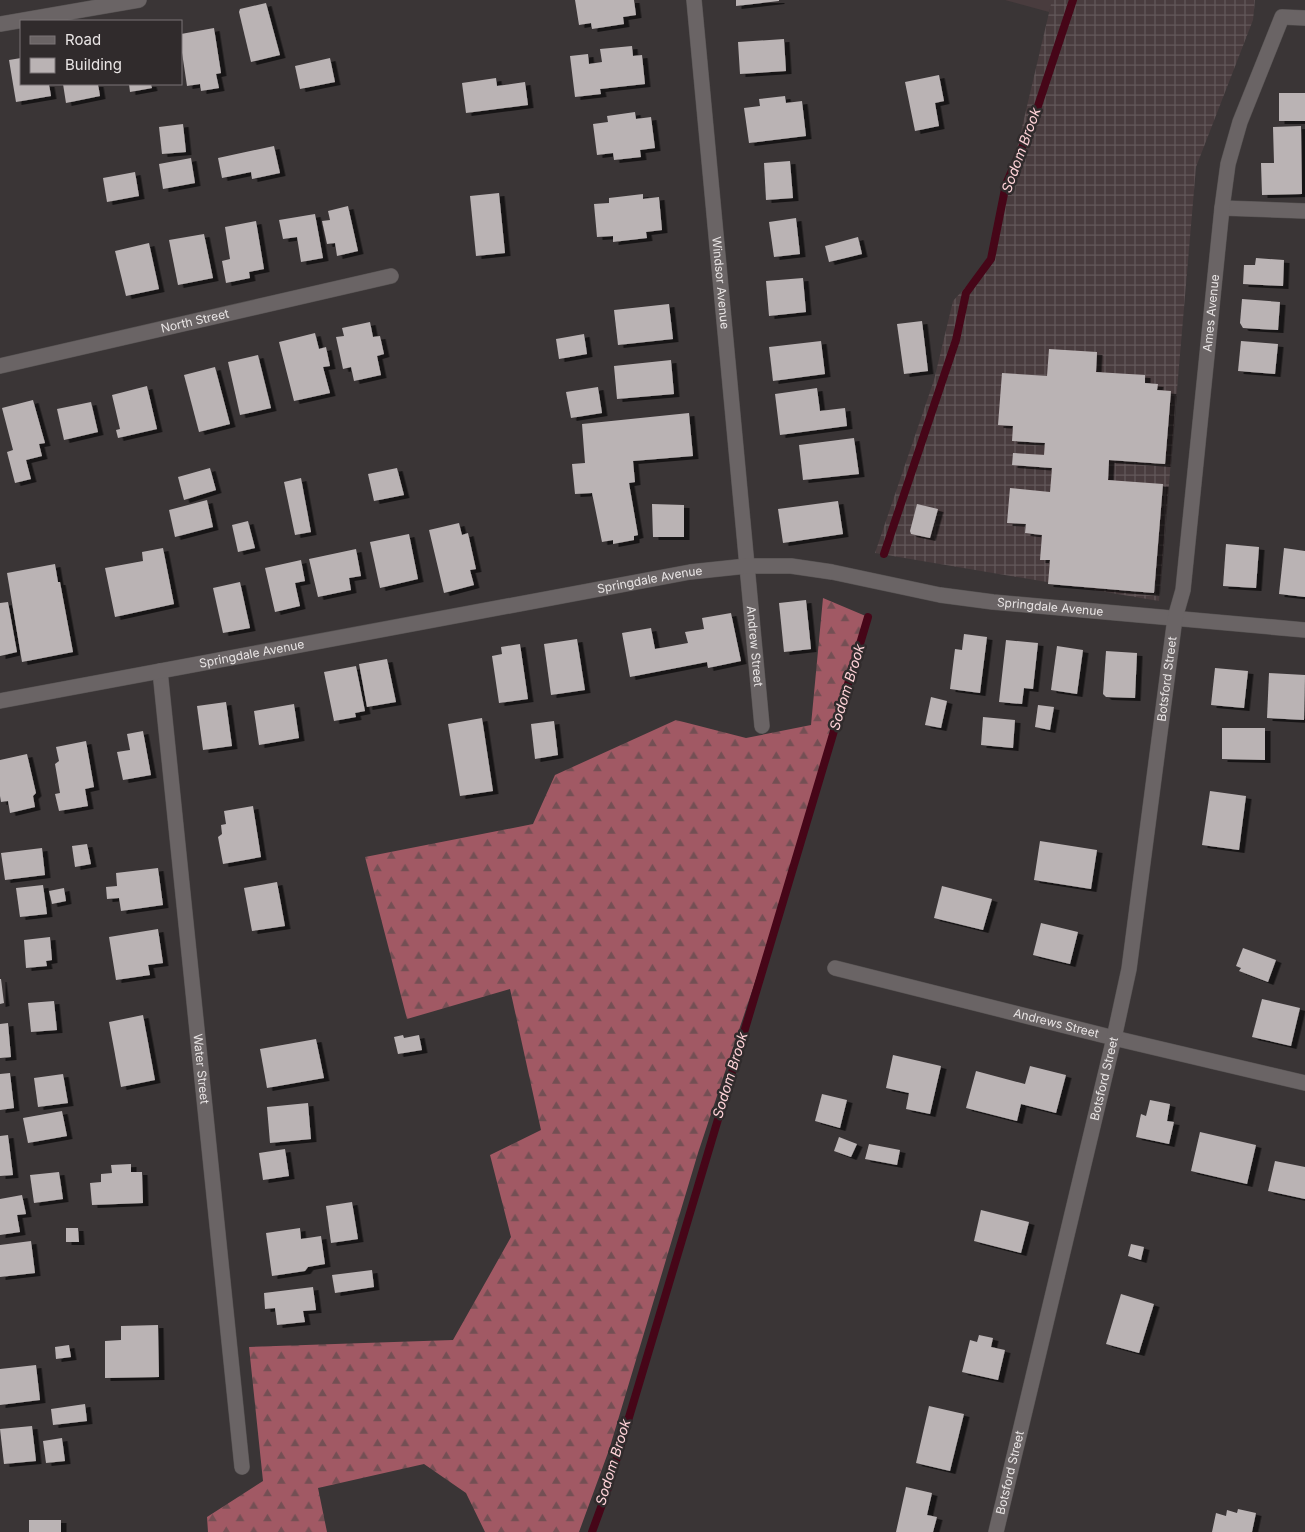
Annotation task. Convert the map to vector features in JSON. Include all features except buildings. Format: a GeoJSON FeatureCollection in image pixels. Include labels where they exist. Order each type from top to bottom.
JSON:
{"type":"FeatureCollection","features":[{"type":"Feature","properties":{"kind":"street"},"geometry":{"type":"LineString","coordinates":[[23,20],[139,0]]}},
{"type":"Feature","properties":{"kind":"street","name":"Windsor Avenue"},"geometry":{"type":"LineString","coordinates":[[694,0],[747,566]]}},
{"type":"Feature","properties":{"kind":"street","name":"Ames Avenue"},"geometry":{"type":"LineString","coordinates":[[1175,618],[1183,590],[1228,164],[1240,122],[1282,17],[1305,18]]}},
{"type":"Feature","properties":{"kind":"street"},"geometry":{"type":"LineString","coordinates":[[0,24],[20,21]]}},
{"type":"Feature","properties":{"kind":"street"},"geometry":{"type":"LineString","coordinates":[[1222,208],[1305,210]]}},
{"type":"Feature","properties":{"kind":"street","name":"North Street"},"geometry":{"type":"LineString","coordinates":[[0,366],[391,276]]}},
{"type":"Feature","properties":{"kind":"street","name":"Springdale Avenue"},"geometry":{"type":"LineString","coordinates":[[0,701],[690,572],[747,566],[791,566],[832,572],[940,595],[993,602],[1305,630]]}},
{"type":"Feature","properties":{"kind":"street","name":"Andrew Street"},"geometry":{"type":"LineString","coordinates":[[747,566],[762,726]]}},
{"type":"Feature","properties":{"kind":"street","name":"Botsford Street"},"geometry":{"type":"LineString","coordinates":[[996,1532],[1129,968],[1175,618]]}},
{"type":"Feature","properties":{"kind":"street","name":"Water Street"},"geometry":{"type":"LineString","coordinates":[[160,671],[242,1467]]}},
{"type":"Feature","properties":{"kind":"street","name":"Andrews Street"},"geometry":{"type":"LineString","coordinates":[[835,968],[1114,1038],[1305,1083]]}},
{"type":"Feature","properties":{"kind":"shaded area"},"geometry":{"type":"Polygon","coordinates":[[[1005,0],[1053,0],[1049,12],[1005,0]]]}},
{"type":"Feature","properties":{"kind":"shaded area"},"geometry":{"type":"Polygon","coordinates":[[[1052,0],[1255,0],[1253,20],[1196,167],[1159,601],[875,553],[934,380],[953,301],[991,259],[1052,0]]]}},
{"type":"Feature","properties":{"kind":"green space"},"geometry":{"type":"Polygon","coordinates":[[[823,598],[868,617],[794,865],[698,1153],[609,1450],[579,1532],[485,1532],[466,1493],[424,1464],[318,1488],[327,1532],[208,1532],[207,1517],[263,1481],[249,1347],[453,1340],[511,1237],[490,1155],[541,1130],[510,989],[407,1019],[365,857],[533,824],[555,775],[676,720],[746,738],[811,725],[823,598]]]}},
{"type":"Feature","properties":{"kind":"waterway","name":"Sodom Brook"},"geometry":{"type":"LineString","coordinates":[[884,554],[956,340],[966,293],[991,259],[1006,184],[1031,127],[1073,0]]}},
{"type":"Feature","properties":{"kind":"waterway","name":"Sodom Brook"},"geometry":{"type":"LineString","coordinates":[[592,1532],[607,1491],[868,617]]}}]}
